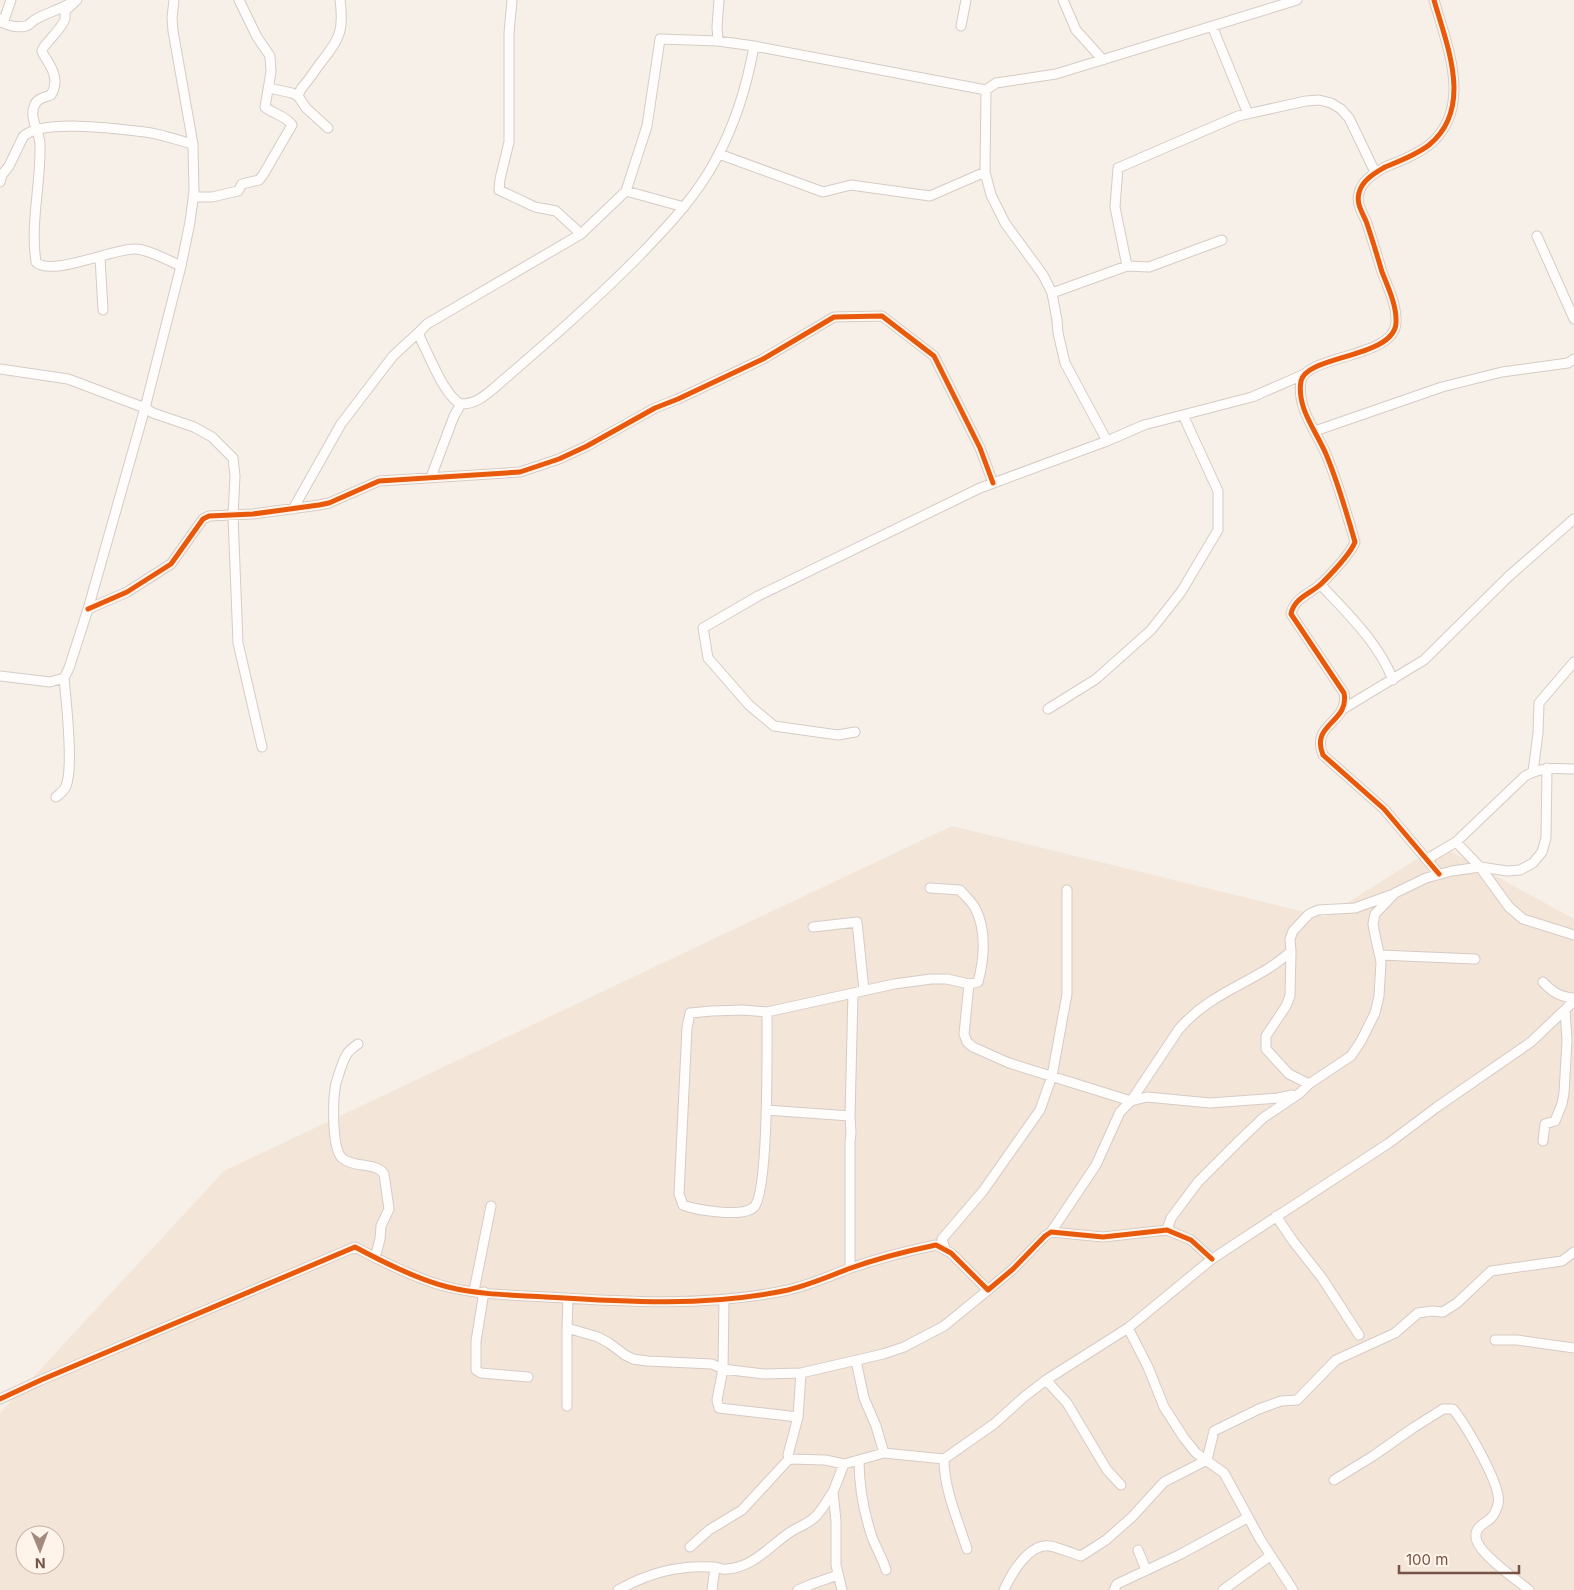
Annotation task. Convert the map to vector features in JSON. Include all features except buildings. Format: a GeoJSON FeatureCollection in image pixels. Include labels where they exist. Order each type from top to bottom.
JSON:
{"type":"FeatureCollection","features":[{"type":"Feature","properties":{"kind":"street"},"geometry":{"type":"LineString","coordinates":[[11,0],[1,21],[8,25],[27,26],[35,19],[58,11],[76,0]]}},
{"type":"Feature","properties":{"kind":"street"},"geometry":{"type":"LineString","coordinates":[[76,0],[65,11],[65,20],[53,38],[43,47],[44,56],[53,70],[56,84],[51,95],[35,102],[32,118],[38,130],[40,154],[34,252],[36,262],[39,266],[45,267],[82,262],[135,248],[181,266]]}},
{"type":"Feature","properties":{"kind":"street"},"geometry":{"type":"LineString","coordinates":[[56,797],[67,784],[69,762],[64,678],[88,609],[145,408],[181,266],[193,197],[193,144],[173,31],[174,0]]}},
{"type":"Feature","properties":{"kind":"street"},"geometry":{"type":"LineString","coordinates":[[193,197],[212,197],[238,191],[242,184],[259,180],[268,169],[292,124],[266,107],[271,72],[270,56],[257,37],[240,0]]}},
{"type":"Feature","properties":{"kind":"street"},"geometry":{"type":"LineString","coordinates":[[298,96],[301,89],[332,50],[339,36],[342,13],[340,0]]}},
{"type":"Feature","properties":{"kind":"street"},"geometry":{"type":"LineString","coordinates":[[512,0],[509,33],[509,142],[499,190],[535,207],[556,211],[581,234]]}},
{"type":"Feature","properties":{"kind":"street"},"geometry":{"type":"LineString","coordinates":[[718,41],[719,0]]}},
{"type":"Feature","properties":{"kind":"street"},"geometry":{"type":"LineString","coordinates":[[961,26],[966,0]]}},
{"type":"Feature","properties":{"kind":"street"},"geometry":{"type":"LineString","coordinates":[[1063,0],[1076,30],[1103,60]]}},
{"type":"Feature","properties":{"kind":"street"},"geometry":{"type":"LineString","coordinates":[[293,509],[341,424],[393,356],[427,324],[581,234],[626,191],[647,126],[660,40],[718,41],[754,46],[986,90],[996,83],[1056,74],[1297,0]]}},
{"type":"Feature","properties":{"kind":"street"},"geometry":{"type":"LineString","coordinates":[[855,732],[838,735],[774,726],[749,705],[708,658],[703,628],[758,596],[993,484],[1144,425],[1252,397],[1318,367],[1383,343],[1394,332],[1396,323],[1394,306],[1359,206],[1358,193],[1364,182],[1375,172],[1419,152],[1430,144],[1440,133],[1450,116],[1455,98],[1454,76],[1434,0]]}},
{"type":"Feature","properties":{"kind":"street"},"geometry":{"type":"LineString","coordinates":[[1212,26],[1248,114]]}},
{"type":"Feature","properties":{"kind":"street"},"geometry":{"type":"LineString","coordinates":[[421,330],[419,335],[422,342],[444,385],[456,402],[470,404],[493,389],[599,296],[657,238],[684,207],[715,162],[732,126],[748,76],[754,46]]}},
{"type":"Feature","properties":{"kind":"street"},"geometry":{"type":"LineString","coordinates":[[269,88],[298,96],[306,108],[328,128]]}},
{"type":"Feature","properties":{"kind":"street"},"geometry":{"type":"LineString","coordinates":[[986,90],[985,172],[991,195],[1005,223],[1043,275],[1052,293],[1058,334],[1065,363],[1107,441]]}},
{"type":"Feature","properties":{"kind":"street"},"geometry":{"type":"LineString","coordinates":[[1127,266],[1115,207],[1118,168],[1238,116],[1306,101],[1319,100],[1331,103],[1341,109],[1348,118],[1375,172]]}},
{"type":"Feature","properties":{"kind":"street"},"geometry":{"type":"LineString","coordinates":[[0,182],[2,175],[10,166],[24,137],[27,133],[38,130],[70,125],[146,132],[193,144]]}},
{"type":"Feature","properties":{"kind":"street"},"geometry":{"type":"LineString","coordinates":[[719,154],[823,192],[851,185],[930,196],[985,172]]}},
{"type":"Feature","properties":{"kind":"street"},"geometry":{"type":"LineString","coordinates":[[626,191],[684,207]]}},
{"type":"Feature","properties":{"kind":"street"},"geometry":{"type":"LineString","coordinates":[[1537,236],[1574,319]]}},
{"type":"Feature","properties":{"kind":"street"},"geometry":{"type":"LineString","coordinates":[[1052,293],[1127,266],[1149,268],[1222,240]]}},
{"type":"Feature","properties":{"kind":"street"},"geometry":{"type":"LineString","coordinates":[[100,257],[103,310]]}},
{"type":"Feature","properties":{"kind":"street"},"geometry":{"type":"LineString","coordinates":[[88,609],[127,592],[170,564],[203,519],[209,516],[233,516],[329,503],[378,481],[520,472],[559,459],[587,446],[655,408],[763,359],[834,317],[882,316],[934,356],[980,448],[993,484]]}},
{"type":"Feature","properties":{"kind":"street"},"geometry":{"type":"LineString","coordinates":[[1315,431],[1442,386],[1502,372],[1568,363],[1574,359]]}},
{"type":"Feature","properties":{"kind":"street"},"geometry":{"type":"LineString","coordinates":[[0,369],[68,379],[145,408],[153,413],[194,427],[212,436],[233,458],[235,476],[233,516],[238,643],[262,747]]}},
{"type":"Feature","properties":{"kind":"street"},"geometry":{"type":"LineString","coordinates":[[1305,374],[1302,379],[1301,391],[1306,416],[1329,460],[1355,542],[1350,552],[1320,584],[1296,602],[1291,614],[1344,693],[1346,702],[1343,710]]}},
{"type":"Feature","properties":{"kind":"street"},"geometry":{"type":"LineString","coordinates":[[430,477],[454,416],[461,404]]}},
{"type":"Feature","properties":{"kind":"street"},"geometry":{"type":"LineString","coordinates":[[1048,709],[1096,678],[1150,630],[1181,592],[1218,530],[1218,490],[1183,415]]}},
{"type":"Feature","properties":{"kind":"street"},"geometry":{"type":"LineString","coordinates":[[1439,874],[1384,809],[1323,755],[1319,745],[1322,733],[1343,710],[1424,660],[1508,577],[1574,519]]}},
{"type":"Feature","properties":{"kind":"street"},"geometry":{"type":"LineString","coordinates":[[1320,584],[1358,624],[1386,663],[1393,680]]}},
{"type":"Feature","properties":{"kind":"street"},"geometry":{"type":"LineString","coordinates":[[1534,772],[1540,703],[1574,662]]}},
{"type":"Feature","properties":{"kind":"street"},"geometry":{"type":"LineString","coordinates":[[0,676],[50,682],[64,678]]}},
{"type":"Feature","properties":{"kind":"street"},"geometry":{"type":"LineString","coordinates":[[1427,859],[1456,842],[1525,776],[1547,768],[1574,769]]}},
{"type":"Feature","properties":{"kind":"street"},"geometry":{"type":"LineString","coordinates":[[1309,1084],[1289,1074],[1266,1049],[1266,1036],[1286,1006],[1290,996],[1290,939],[1293,930],[1309,914],[1318,910],[1356,908],[1439,874],[1480,867],[1507,871],[1520,870],[1533,863],[1542,852],[1546,838],[1547,768]]}},
{"type":"Feature","properties":{"kind":"street"},"geometry":{"type":"LineString","coordinates":[[1456,842],[1480,867],[1509,907],[1523,919],[1574,935]]}},
{"type":"Feature","properties":{"kind":"street"},"geometry":{"type":"LineString","coordinates":[[767,1012],[766,1110],[763,1162],[758,1200],[751,1210],[743,1212],[692,1208],[683,1205],[679,1194],[687,1028],[690,1013],[743,1010],[767,1012],[864,990],[931,979],[947,979],[969,984],[978,982],[981,967],[982,928],[975,908],[960,890],[930,888]]}},
{"type":"Feature","properties":{"kind":"street"},"geometry":{"type":"LineString","coordinates":[[945,1249],[942,1239],[983,1191],[1040,1110],[1052,1076],[1067,994],[1067,890]]}},
{"type":"Feature","properties":{"kind":"street"},"geometry":{"type":"LineString","coordinates":[[1167,1230],[1171,1218],[1198,1182],[1264,1118],[1300,1093],[1309,1084],[1351,1056],[1370,1027],[1376,1013],[1379,996],[1380,955],[1374,936],[1373,924],[1375,914],[1395,893]]}},
{"type":"Feature","properties":{"kind":"street"},"geometry":{"type":"LineString","coordinates":[[813,927],[857,922],[864,990]]}},
{"type":"Feature","properties":{"kind":"street"},"geometry":{"type":"LineString","coordinates":[[567,1328],[598,1337],[625,1355],[633,1358],[647,1361],[712,1364],[723,1369],[764,1374],[801,1373],[856,1361],[884,1354],[922,1339],[944,1326],[988,1290],[1051,1232],[1096,1165],[1120,1112],[1131,1100],[1188,1018],[1222,993],[1270,968],[1291,952]]}},
{"type":"Feature","properties":{"kind":"street"},"geometry":{"type":"LineString","coordinates":[[1380,955],[1474,959]]}},
{"type":"Feature","properties":{"kind":"street"},"geometry":{"type":"LineString","coordinates":[[789,1459],[825,1460],[844,1464],[884,1453],[944,1459],[994,1424],[1024,1396],[1046,1380],[1128,1328],[1212,1259],[1389,1143],[1437,1107],[1531,1042],[1574,1000],[1557,994],[1543,982]]}},
{"type":"Feature","properties":{"kind":"street"},"geometry":{"type":"LineString","coordinates":[[969,984],[964,1034],[967,1042],[973,1047],[1009,1063],[1131,1100],[1147,1097],[1210,1103],[1278,1098],[1300,1093]]}},
{"type":"Feature","properties":{"kind":"street"},"geometry":{"type":"LineString","coordinates":[[850,1268],[850,1116],[853,993]]}},
{"type":"Feature","properties":{"kind":"street"},"geometry":{"type":"LineString","coordinates":[[1543,1141],[1545,1124],[1555,1121],[1562,1104],[1567,1040],[1565,1010]]}},
{"type":"Feature","properties":{"kind":"street"},"geometry":{"type":"LineString","coordinates":[[358,1044],[346,1054],[336,1084],[334,1121],[337,1151],[341,1157],[347,1161],[378,1169],[384,1174],[389,1209],[381,1226],[375,1258]]}},
{"type":"Feature","properties":{"kind":"street"},"geometry":{"type":"LineString","coordinates":[[766,1110],[850,1116]]}},
{"type":"Feature","properties":{"kind":"street"},"geometry":{"type":"LineString","coordinates":[[474,1291],[491,1206]]}},
{"type":"Feature","properties":{"kind":"street"},"geometry":{"type":"LineString","coordinates":[[1276,1216],[1322,1278],[1359,1335]]}},
{"type":"Feature","properties":{"kind":"street"},"geometry":{"type":"LineString","coordinates":[[1051,1232],[1103,1237],[1167,1230],[1191,1240],[1212,1259]]}},
{"type":"Feature","properties":{"kind":"street"},"geometry":{"type":"LineString","coordinates":[[0,1398],[355,1247],[375,1258],[440,1284],[474,1291],[568,1298],[645,1301],[724,1300],[809,1285],[850,1268],[936,1245],[951,1253],[988,1290]]}},
{"type":"Feature","properties":{"kind":"street"},"geometry":{"type":"LineString","coordinates":[[1004,1590],[1011,1574],[1029,1554],[1040,1548],[1049,1546],[1080,1556],[1106,1540],[1132,1517],[1164,1482],[1207,1460],[1214,1431],[1281,1400],[1297,1400],[1336,1360],[1395,1333],[1418,1313],[1443,1312],[1458,1304],[1491,1270],[1562,1261],[1574,1252]]}},
{"type":"Feature","properties":{"kind":"street"},"geometry":{"type":"LineString","coordinates":[[484,1292],[476,1341],[476,1370],[481,1373],[528,1377]]}},
{"type":"Feature","properties":{"kind":"street"},"geometry":{"type":"LineString","coordinates":[[567,1406],[568,1298]]}},
{"type":"Feature","properties":{"kind":"street"},"geometry":{"type":"LineString","coordinates":[[724,1300],[723,1369],[717,1400],[720,1408],[798,1417]]}},
{"type":"Feature","properties":{"kind":"street"},"geometry":{"type":"LineString","coordinates":[[1128,1328],[1148,1367],[1164,1407],[1196,1453],[1224,1473],[1247,1518],[1270,1556],[1294,1590]]}},
{"type":"Feature","properties":{"kind":"street"},"geometry":{"type":"LineString","coordinates":[[1495,1340],[1517,1340],[1574,1348]]}},
{"type":"Feature","properties":{"kind":"street"},"geometry":{"type":"LineString","coordinates":[[856,1361],[864,1398],[876,1426],[884,1453]]}},
{"type":"Feature","properties":{"kind":"street"},"geometry":{"type":"LineString","coordinates":[[690,1547],[709,1530],[742,1510],[789,1459],[788,1455],[798,1417],[801,1373]]}},
{"type":"Feature","properties":{"kind":"street"},"geometry":{"type":"LineString","coordinates":[[1046,1380],[1067,1403],[1107,1470],[1121,1485]]}},
{"type":"Feature","properties":{"kind":"street"},"geometry":{"type":"LineString","coordinates":[[1334,1480],[1443,1409],[1453,1409],[1463,1422],[1497,1488],[1499,1502],[1492,1517],[1479,1526],[1475,1537],[1489,1558],[1529,1590]]}},
{"type":"Feature","properties":{"kind":"street"},"geometry":{"type":"LineString","coordinates":[[944,1459],[944,1470],[949,1491],[967,1549]]}},
{"type":"Feature","properties":{"kind":"street"},"geometry":{"type":"LineString","coordinates":[[859,1460],[859,1482],[866,1516],[873,1540],[886,1570]]}},
{"type":"Feature","properties":{"kind":"street"},"geometry":{"type":"LineString","coordinates":[[618,1590],[654,1574],[674,1568],[715,1566],[726,1570],[736,1568],[762,1556],[793,1530],[817,1516],[832,1492],[844,1464]]}},
{"type":"Feature","properties":{"kind":"street"},"geometry":{"type":"LineString","coordinates":[[832,1492],[836,1521],[836,1565],[842,1590]]}},
{"type":"Feature","properties":{"kind":"street"},"geometry":{"type":"LineString","coordinates":[[1114,1590],[1117,1584],[1179,1555],[1247,1518]]}},
{"type":"Feature","properties":{"kind":"street"},"geometry":{"type":"LineString","coordinates":[[1138,1550],[1146,1570]]}},
{"type":"Feature","properties":{"kind":"street"},"geometry":{"type":"LineString","coordinates":[[1223,1590],[1270,1556]]}},
{"type":"Feature","properties":{"kind":"street"},"geometry":{"type":"LineString","coordinates":[[712,1590],[715,1566]]}},
{"type":"Feature","properties":{"kind":"street"},"geometry":{"type":"LineString","coordinates":[[798,1590],[838,1575]]}},
{"type":"Feature","properties":{"kind":"shaded area"},"geometry":{"type":"Polygon","coordinates":[[[952,826],[1325,917],[1439,845],[1574,919],[1574,1590],[0,1590],[0,1413],[224,1171],[952,826]]]}},
{"type":"Feature","properties":{"kind":"cycle path"},"geometry":{"type":"LineString","coordinates":[[1434,0],[1450,56],[1454,95],[1451,113],[1443,130],[1429,145],[1413,155],[1373,174],[1363,184],[1358,197],[1392,297],[1396,323],[1392,334],[1381,343],[1318,366],[1306,372],[1301,381],[1300,392],[1305,412],[1332,469],[1355,542],[1349,553],[1321,584],[1295,604],[1291,614],[1344,693],[1344,703],[1341,711],[1322,736],[1320,744],[1323,755],[1384,809],[1439,874]]}},
{"type":"Feature","properties":{"kind":"cycle path"},"geometry":{"type":"LineString","coordinates":[[88,609],[127,592],[171,564],[203,519],[209,516],[253,514],[329,503],[379,481],[520,472],[559,459],[587,446],[655,408],[763,359],[834,317],[882,316],[934,356],[980,448],[993,483]]}},
{"type":"Feature","properties":{"kind":"cycle path"},"geometry":{"type":"LineString","coordinates":[[0,1399],[355,1247],[413,1275],[460,1290],[497,1294],[667,1302],[728,1299],[788,1290],[869,1262],[936,1245],[951,1253],[988,1290],[1051,1232],[1103,1237],[1167,1230],[1191,1240],[1212,1259]]}}]}
